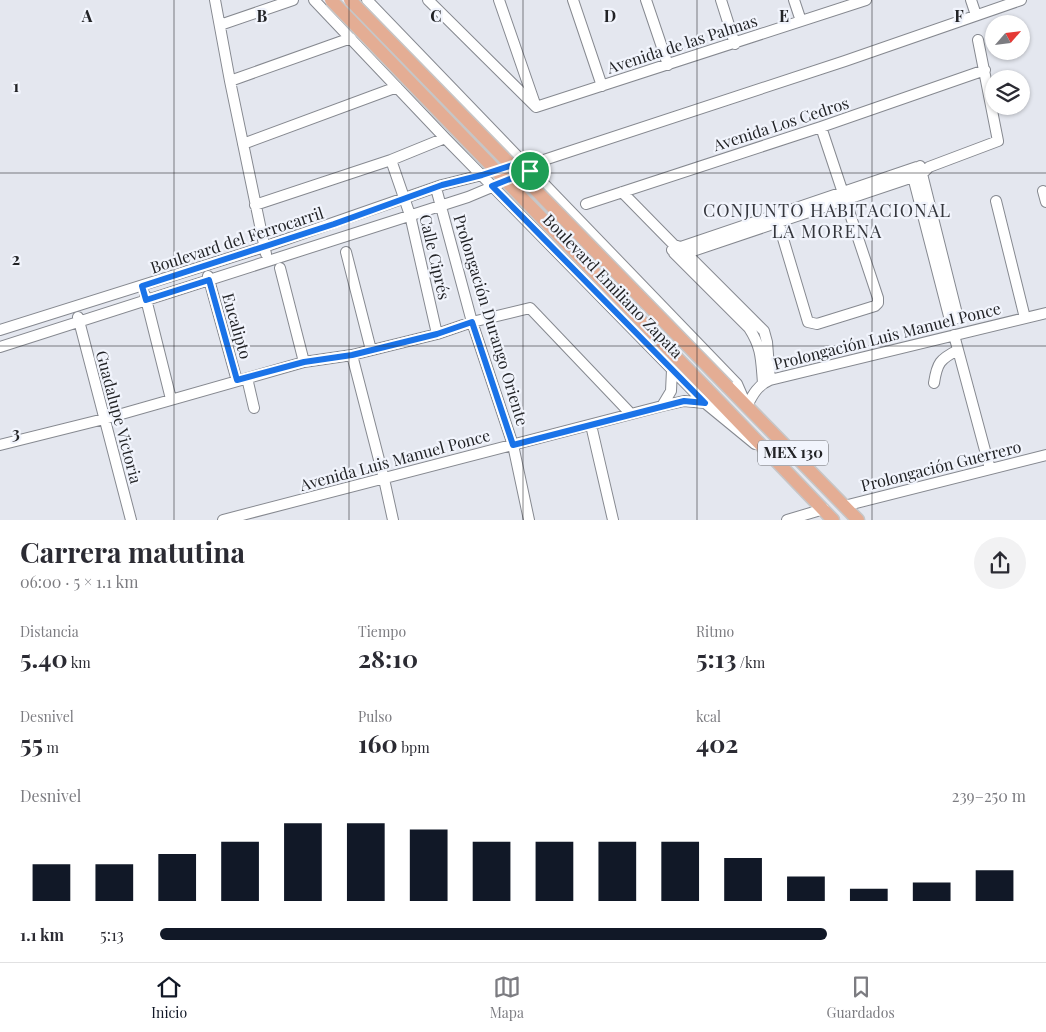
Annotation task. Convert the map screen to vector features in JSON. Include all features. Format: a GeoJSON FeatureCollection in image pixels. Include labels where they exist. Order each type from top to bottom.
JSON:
{"type":"FeatureCollection","features":[{"type":"Feature","properties":{"kind":"main road","name":"Boulevard Emiliano Zapata"},"geometry":{"type":"LineString","coordinates":[[331,0],[834,520]]}},
{"type":"Feature","properties":{"kind":"main road","name":"Boulevard Emiliano Zapata"},"geometry":{"type":"LineString","coordinates":[[350,0],[858,520]]}},
{"type":"Feature","properties":{"kind":"street"},"geometry":{"type":"LineString","coordinates":[[214,0],[255,205],[269,261]]}},
{"type":"Feature","properties":{"kind":"street"},"geometry":{"type":"LineString","coordinates":[[220,25],[294,0]]}},
{"type":"Feature","properties":{"kind":"street","name":"Boulevard Emiliano Zapata"},"geometry":{"type":"LineString","coordinates":[[314,0],[445,138],[705,403],[748,440],[772,455]]}},
{"type":"Feature","properties":{"kind":"street"},"geometry":{"type":"LineString","coordinates":[[367,0],[522,162],[532,167]]}},
{"type":"Feature","properties":{"kind":"street"},"geometry":{"type":"LineString","coordinates":[[428,0],[536,107]]}},
{"type":"Feature","properties":{"kind":"street"},"geometry":{"type":"LineString","coordinates":[[499,0],[536,107]]}},
{"type":"Feature","properties":{"kind":"street"},"geometry":{"type":"LineString","coordinates":[[573,0],[602,86]]}},
{"type":"Feature","properties":{"kind":"street"},"geometry":{"type":"LineString","coordinates":[[646,0],[668,65]]}},
{"type":"Feature","properties":{"kind":"street"},"geometry":{"type":"LineString","coordinates":[[721,0],[735,44]]}},
{"type":"Feature","properties":{"kind":"street"},"geometry":{"type":"LineString","coordinates":[[794,0],[801,21]]}},
{"type":"Feature","properties":{"kind":"street","name":"Avenida de las Palmas"},"geometry":{"type":"LineString","coordinates":[[536,107],[866,0]]}},
{"type":"Feature","properties":{"kind":"street"},"geometry":{"type":"LineString","coordinates":[[971,0],[976,15]]}},
{"type":"Feature","properties":{"kind":"street","name":"Boulevard del Ferrocarril"},"geometry":{"type":"LineString","coordinates":[[0,347],[468,197],[532,167],[1022,0]]}},
{"type":"Feature","properties":{"kind":"street"},"geometry":{"type":"LineString","coordinates":[[230,81],[351,38]]}},
{"type":"Feature","properties":{"kind":"street"},"geometry":{"type":"LineString","coordinates":[[678,251],[919,171],[998,141],[978,40]]}},
{"type":"Feature","properties":{"kind":"street","name":"Avenida Los Cedros"},"geometry":{"type":"LineString","coordinates":[[586,204],[984,70]]}},
{"type":"Feature","properties":{"kind":"street"},"geometry":{"type":"LineString","coordinates":[[243,144],[398,87]]}},
{"type":"Feature","properties":{"kind":"street"},"geometry":{"type":"LineString","coordinates":[[778,219],[808,322],[817,324],[875,306],[878,303],[878,298],[821,126]]}},
{"type":"Feature","properties":{"kind":"street"},"geometry":{"type":"LineString","coordinates":[[255,205],[391,160],[445,138]]}},
{"type":"Feature","properties":{"kind":"street","name":"Calle Ciprés"},"geometry":{"type":"LineString","coordinates":[[391,160],[410,215],[437,334]]}},
{"type":"Feature","properties":{"kind":"street","name":"Boulevard del Ferrocarril"},"geometry":{"type":"LineString","coordinates":[[0,330],[75,308],[264,247],[436,188],[522,162]]}},
{"type":"Feature","properties":{"kind":"street","name":"Boulevard Emiliano Zapata"},"geometry":{"type":"LineString","coordinates":[[532,167],[737,384],[747,406]]}},
{"type":"Feature","properties":{"kind":"street"},"geometry":{"type":"LineString","coordinates":[[919,171],[958,318],[950,320],[919,171]]}},
{"type":"Feature","properties":{"kind":"street","name":"Prolongación Durango Oriente"},"geometry":{"type":"LineString","coordinates":[[436,188],[472,322],[513,445],[530,520]]}},
{"type":"Feature","properties":{"kind":"street"},"geometry":{"type":"LineString","coordinates":[[1043,191],[1046,202]]}},
{"type":"Feature","properties":{"kind":"street"},"geometry":{"type":"LineString","coordinates":[[622,192],[678,251],[764,332],[768,342],[766,382]]}},
{"type":"Feature","properties":{"kind":"street"},"geometry":{"type":"LineString","coordinates":[[996,201],[1025,318]]}},
{"type":"Feature","properties":{"kind":"street"},"geometry":{"type":"LineString","coordinates":[[346,252],[371,350]]}},
{"type":"Feature","properties":{"kind":"street","name":"Eucalipto"},"geometry":{"type":"LineString","coordinates":[[205,266],[242,379],[254,408]]}},
{"type":"Feature","properties":{"kind":"street"},"geometry":{"type":"LineString","coordinates":[[280,268],[304,362]]}},
{"type":"Feature","properties":{"kind":"street"},"geometry":{"type":"LineString","coordinates":[[142,286],[171,399]]}},
{"type":"Feature","properties":{"kind":"street","name":"Guadalupe Victoria"},"geometry":{"type":"LineString","coordinates":[[75,308],[131,520]]}},
{"type":"Feature","properties":{"kind":"street"},"geometry":{"type":"LineString","coordinates":[[0,445],[104,419],[304,362],[352,355],[530,308],[631,414]]}},
{"type":"Feature","properties":{"kind":"street","name":"Prolongación Luis Manuel Ponce"},"geometry":{"type":"LineString","coordinates":[[747,406],[756,390],[766,382],[1046,313]]}},
{"type":"Feature","properties":{"kind":"street"},"geometry":{"type":"LineString","coordinates":[[954,335],[990,468]]}},
{"type":"Feature","properties":{"kind":"street"},"geometry":{"type":"LineString","coordinates":[[934,383],[936,368],[945,356],[958,350]]}},
{"type":"Feature","properties":{"kind":"street"},"geometry":{"type":"LineString","coordinates":[[352,355],[393,520]]}},
{"type":"Feature","properties":{"kind":"street"},"geometry":{"type":"LineString","coordinates":[[662,406],[671,391],[672,370]]}},
{"type":"Feature","properties":{"kind":"street","name":"Avenida Luis Manuel Ponce"},"geometry":{"type":"LineString","coordinates":[[222,520],[260,515],[384,478],[662,406],[684,401],[705,403]]}},
{"type":"Feature","properties":{"kind":"street"},"geometry":{"type":"LineString","coordinates":[[591,424],[613,520]]}},
{"type":"Feature","properties":{"kind":"street","name":"Prolongación Guerrero"},"geometry":{"type":"LineString","coordinates":[[844,506],[990,468],[1046,456]]}},
{"type":"Feature","properties":{"kind":"street"},"geometry":{"type":"LineString","coordinates":[[787,520],[824,509]]}},
{"type":"Feature","properties":{"kind":"district","name":"CONJUNTO HABITACIONAL LA MORENA"},"geometry":{"type":"Point","coordinates":[827,221]}},
{"type":"Feature","properties":{"kind":"route"},"geometry":{"type":"LineString","coordinates":[[522,162],[530,171],[492,186],[705,403],[684,401],[513,445],[472,322],[437,334],[352,355],[304,362],[237,380],[209,280],[146,300],[142,286],[334,224],[442,185],[522,162]]}}]}
